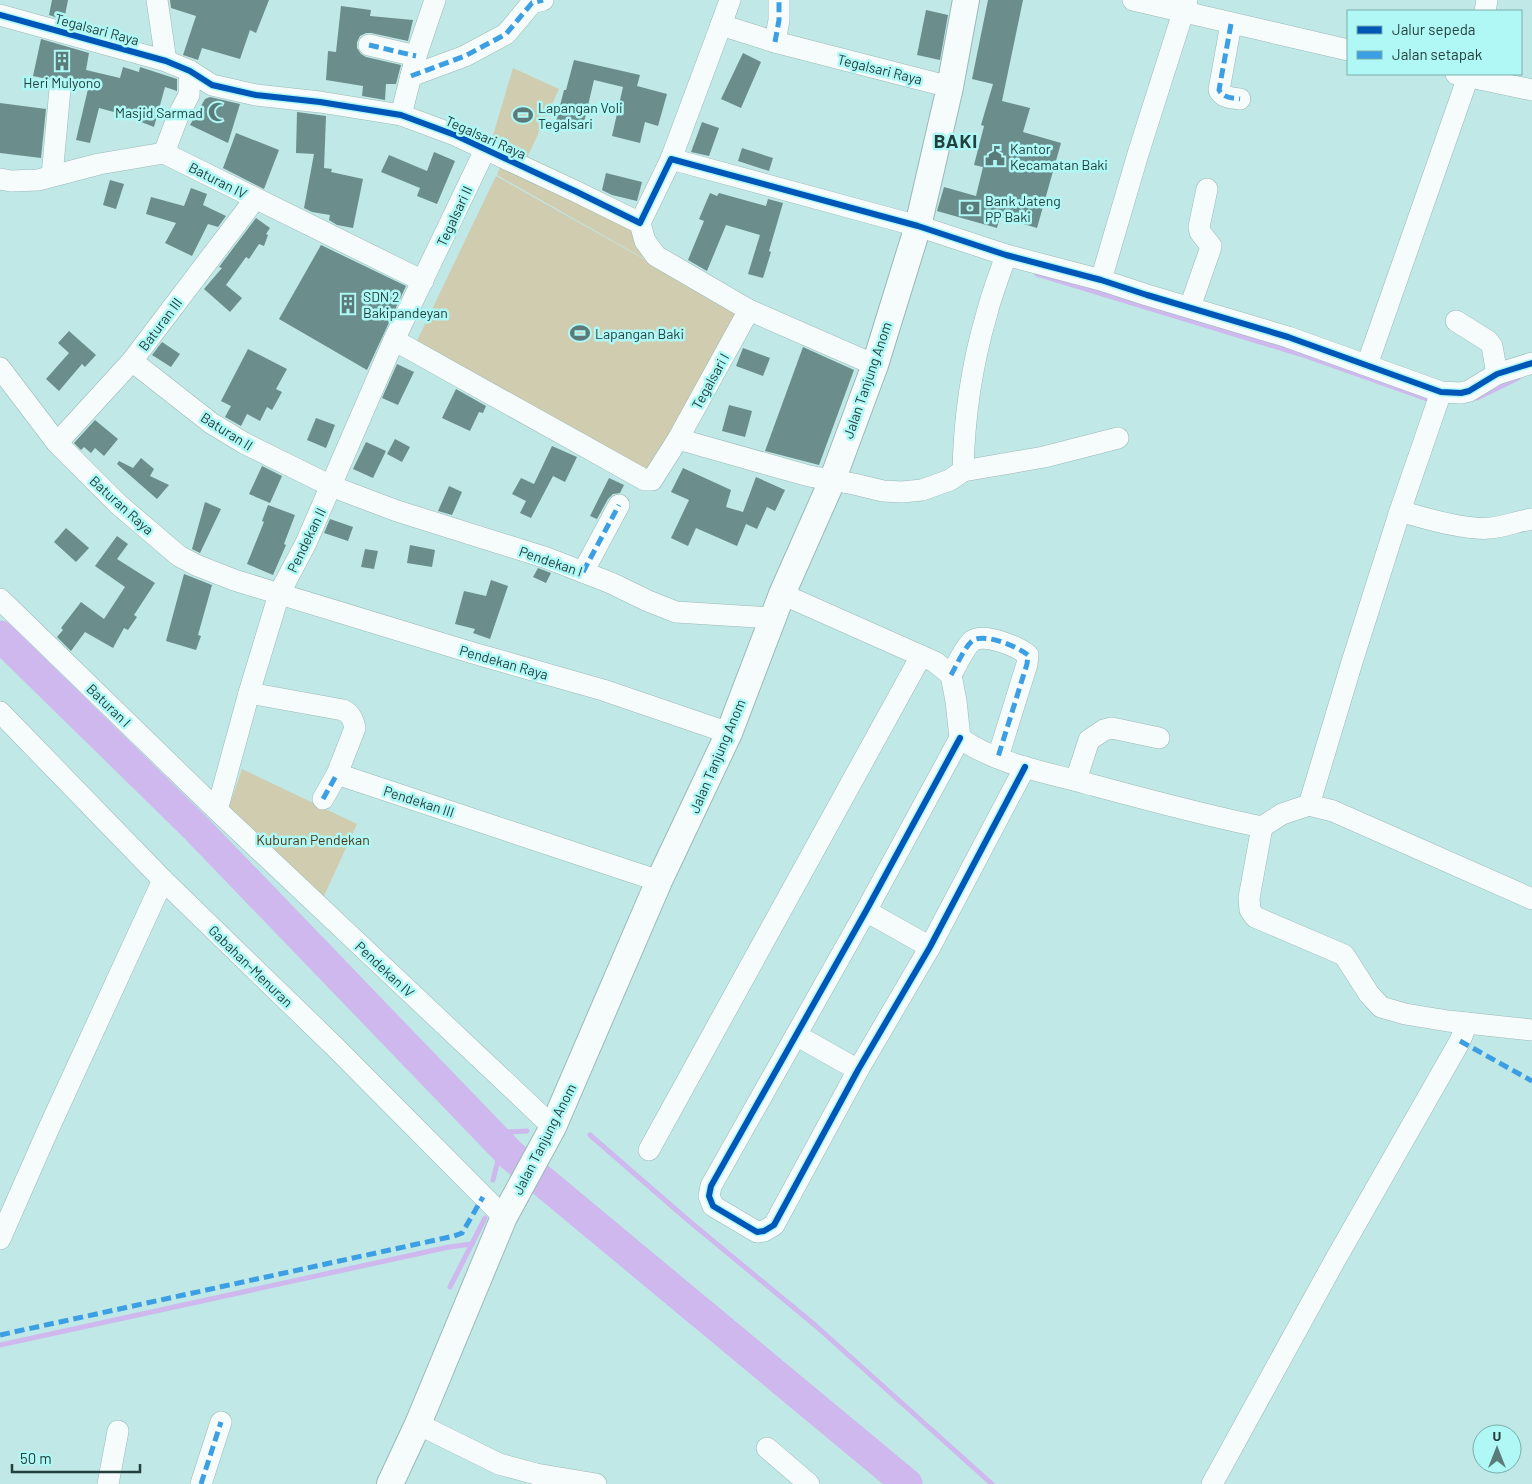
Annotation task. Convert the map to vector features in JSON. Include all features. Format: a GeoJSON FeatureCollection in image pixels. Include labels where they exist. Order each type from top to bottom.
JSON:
{"type":"FeatureCollection","features":[{"type":"Feature","properties":{"kind":"main road","name":"Jalan Tanjung Anom"},"geometry":{"type":"LineString","coordinates":[[390,1484],[418,1424],[510,1207],[549,1135],[659,881],[729,732],[782,594],[832,481],[875,365],[918,226],[950,87],[966,0]]}},
{"type":"Feature","properties":{"kind":"street"},"geometry":{"type":"LineString","coordinates":[[157,0],[166,61]]}},
{"type":"Feature","properties":{"kind":"street"},"geometry":{"type":"LineString","coordinates":[[401,115],[416,56],[436,0]]}},
{"type":"Feature","properties":{"kind":"street"},"geometry":{"type":"LineString","coordinates":[[411,76],[466,56],[506,34],[532,3],[543,0]]}},
{"type":"Feature","properties":{"kind":"street"},"geometry":{"type":"LineString","coordinates":[[730,0],[671,159],[640,223],[646,241],[656,256],[749,310],[875,365]]}},
{"type":"Feature","properties":{"kind":"street"},"geometry":{"type":"LineString","coordinates":[[775,42],[780,20],[779,0]]}},
{"type":"Feature","properties":{"kind":"street"},"geometry":{"type":"LineString","coordinates":[[1133,0],[1185,6],[1231,24],[1347,50]]}},
{"type":"Feature","properties":{"kind":"street"},"geometry":{"type":"LineString","coordinates":[[1101,280],[1138,154],[1185,6]]}},
{"type":"Feature","properties":{"kind":"street","name":"Tegalsari Raya"},"geometry":{"type":"LineString","coordinates":[[0,16],[166,61],[190,71],[212,85],[256,95],[320,102],[401,115],[455,135],[640,223]]}},
{"type":"Feature","properties":{"kind":"street"},"geometry":{"type":"LineString","coordinates":[[1231,24],[1219,90],[1228,98],[1240,99]]}},
{"type":"Feature","properties":{"kind":"street","name":"Tegalsari Raya"},"geometry":{"type":"LineString","coordinates":[[721,25],[775,42],[950,87]]}},
{"type":"Feature","properties":{"kind":"street"},"geometry":{"type":"LineString","coordinates":[[369,45],[416,56]]}},
{"type":"Feature","properties":{"kind":"street"},"geometry":{"type":"LineString","coordinates":[[0,179],[11,181],[38,180],[99,164],[164,153],[178,116],[189,95],[190,71]]}},
{"type":"Feature","properties":{"kind":"street"},"geometry":{"type":"LineString","coordinates":[[1367,365],[1464,75],[1532,90]]}},
{"type":"Feature","properties":{"kind":"street"},"geometry":{"type":"LineString","coordinates":[[189,95],[212,85]]}},
{"type":"Feature","properties":{"kind":"street"},"geometry":{"type":"LineString","coordinates":[[52,176],[60,89]]}},
{"type":"Feature","properties":{"kind":"street","name":"Tegalsari II"},"geometry":{"type":"LineString","coordinates":[[423,281],[485,150]]}},
{"type":"Feature","properties":{"kind":"street","name":"Baturan IV"},"geometry":{"type":"LineString","coordinates":[[164,153],[423,281]]}},
{"type":"Feature","properties":{"kind":"street"},"geometry":{"type":"LineString","coordinates":[[671,159],[918,226],[1006,255],[1101,280],[1288,337],[1367,365],[1439,397],[1469,391],[1498,374],[1532,363]]}},
{"type":"Feature","properties":{"kind":"street"},"geometry":{"type":"LineString","coordinates":[[1190,307],[1210,250],[1210,246],[1200,232],[1199,227],[1207,189]]}},
{"type":"Feature","properties":{"kind":"street","name":"Baturan III"},"geometry":{"type":"LineString","coordinates":[[57,443],[132,361],[255,199]]}},
{"type":"Feature","properties":{"kind":"street"},"geometry":{"type":"LineString","coordinates":[[963,471],[964,440],[973,376],[987,312],[1006,255]]}},
{"type":"Feature","properties":{"kind":"street","name":"Pendekan II"},"geometry":{"type":"LineString","coordinates":[[217,810],[249,693],[279,594],[306,543],[394,340],[423,281]]}},
{"type":"Feature","properties":{"kind":"street","name":"Tegalsari I"},"geometry":{"type":"LineString","coordinates":[[394,340],[646,480],[652,480],[678,439],[749,310]]}},
{"type":"Feature","properties":{"kind":"street"},"geometry":{"type":"LineString","coordinates":[[1456,321],[1488,341],[1492,346],[1498,374]]}},
{"type":"Feature","properties":{"kind":"street","name":"Baturan II"},"geometry":{"type":"LineString","coordinates":[[132,361],[211,423],[244,443],[331,486]]}},
{"type":"Feature","properties":{"kind":"street","name":"Baturan Raya"},"geometry":{"type":"LineString","coordinates":[[0,368],[57,443],[118,504],[179,556],[234,580],[279,594]]}},
{"type":"Feature","properties":{"kind":"street"},"geometry":{"type":"LineString","coordinates":[[1309,805],[1400,511],[1439,397]]}},
{"type":"Feature","properties":{"kind":"street"},"geometry":{"type":"LineString","coordinates":[[678,439],[808,476],[883,491],[902,492],[922,490],[936,486],[950,480],[963,471],[1044,457],[1118,438]]}},
{"type":"Feature","properties":{"kind":"street","name":"Pendekan I"},"geometry":{"type":"LineString","coordinates":[[331,486],[397,511],[547,558],[611,583],[676,612],[773,618]]}},
{"type":"Feature","properties":{"kind":"street"},"geometry":{"type":"LineString","coordinates":[[583,572],[619,505]]}},
{"type":"Feature","properties":{"kind":"street"},"geometry":{"type":"LineString","coordinates":[[1400,511],[1472,528],[1490,528],[1532,519]]}},
{"type":"Feature","properties":{"kind":"street","name":"Pendekan Raya"},"geometry":{"type":"LineString","coordinates":[[279,594],[472,653],[603,690],[729,732]]}},
{"type":"Feature","properties":{"kind":"street"},"geometry":{"type":"LineString","coordinates":[[782,594],[935,662],[951,674]]}},
{"type":"Feature","properties":{"kind":"street","name":"Baturan I"},"geometry":{"type":"LineString","coordinates":[[0,599],[217,810]]}},
{"type":"Feature","properties":{"kind":"street"},"geometry":{"type":"LineString","coordinates":[[998,757],[1027,664],[1028,655],[994,639],[979,638],[972,641],[968,646],[951,674],[960,738],[866,911],[711,1186],[709,1196],[713,1206],[757,1232],[764,1231],[774,1225],[858,1070],[930,947],[1025,767]]}},
{"type":"Feature","properties":{"kind":"street"},"geometry":{"type":"LineString","coordinates":[[649,1150],[921,656]]}},
{"type":"Feature","properties":{"kind":"street"},"geometry":{"type":"LineString","coordinates":[[249,693],[343,710],[349,713],[354,721],[354,735],[337,774],[323,799]]}},
{"type":"Feature","properties":{"kind":"street","name":"Gabahan-Menuran"},"geometry":{"type":"LineString","coordinates":[[0,712],[163,880],[335,1047],[510,1207]]}},
{"type":"Feature","properties":{"kind":"street"},"geometry":{"type":"LineString","coordinates":[[1076,780],[1089,740],[1104,730],[1112,728],[1159,738]]}},
{"type":"Feature","properties":{"kind":"street"},"geometry":{"type":"LineString","coordinates":[[960,738],[971,746],[1025,767],[1184,810],[1262,827],[1282,814],[1309,805],[1333,811],[1532,899]]}},
{"type":"Feature","properties":{"kind":"street","name":"Pendekan III"},"geometry":{"type":"LineString","coordinates":[[337,774],[659,881]]}},
{"type":"Feature","properties":{"kind":"street","name":"Pendekan IV"},"geometry":{"type":"LineString","coordinates":[[217,810],[549,1135]]}},
{"type":"Feature","properties":{"kind":"street"},"geometry":{"type":"LineString","coordinates":[[1262,827],[1249,898],[1250,910],[1255,917],[1344,955],[1369,994],[1381,1007],[1405,1014],[1467,1024],[1532,1030]]}},
{"type":"Feature","properties":{"kind":"street"},"geometry":{"type":"LineString","coordinates":[[0,1239],[163,880]]}},
{"type":"Feature","properties":{"kind":"street"},"geometry":{"type":"LineString","coordinates":[[866,911],[930,947]]}},
{"type":"Feature","properties":{"kind":"street"},"geometry":{"type":"LineString","coordinates":[[1212,1484],[1334,1262],[1460,1041],[1467,1024]]}},
{"type":"Feature","properties":{"kind":"street"},"geometry":{"type":"LineString","coordinates":[[796,1035],[858,1070]]}},
{"type":"Feature","properties":{"kind":"street"},"geometry":{"type":"LineString","coordinates":[[202,1484],[221,1422]]}},
{"type":"Feature","properties":{"kind":"street"},"geometry":{"type":"LineString","coordinates":[[418,1424],[499,1464],[536,1474],[596,1484]]}},
{"type":"Feature","properties":{"kind":"street"},"geometry":{"type":"LineString","coordinates":[[108,1484],[118,1431]]}},
{"type":"Feature","properties":{"kind":"street"},"geometry":{"type":"LineString","coordinates":[[767,1448],[809,1484]]}},
{"type":"Feature","properties":{"kind":"green space","name":"Lapangan Voli Tegalsari"},"geometry":{"type":"Polygon","coordinates":[[[513,68],[559,89],[526,160],[491,142],[513,68]]]}},
{"type":"Feature","properties":{"kind":"green space"},"geometry":{"type":"Polygon","coordinates":[[[500,167],[634,231],[652,263],[497,175],[500,167]]]}},
{"type":"Feature","properties":{"kind":"green space","name":"Lapangan Baki"},"geometry":{"type":"Polygon","coordinates":[[[496,176],[747,317],[661,479],[413,349],[496,176]]]}},
{"type":"Feature","properties":{"kind":"green space","name":"Kuburan Pendekan"},"geometry":{"type":"Polygon","coordinates":[[[242,769],[357,824],[324,896],[229,807],[242,769]]]}},
{"type":"Feature","properties":{"kind":"building"},"geometry":{"type":"Polygon","coordinates":[[[52,0],[68,0],[64,20],[49,15],[52,0]]]}},
{"type":"Feature","properties":{"kind":"building"},"geometry":{"type":"Polygon","coordinates":[[[170,0],[269,0],[256,33],[250,30],[240,59],[202,48],[198,60],[183,55],[196,16],[171,8],[170,0]]]}},
{"type":"Feature","properties":{"kind":"building"},"geometry":{"type":"Polygon","coordinates":[[[988,0],[1023,0],[1002,101],[1030,108],[1023,132],[1061,143],[1037,228],[1000,217],[997,228],[937,211],[944,187],[976,196],[983,167],[974,165],[984,126],[981,125],[993,84],[972,79],[988,0]]]}},
{"type":"Feature","properties":{"kind":"building"},"geometry":{"type":"Polygon","coordinates":[[[341,6],[371,10],[370,16],[413,20],[408,41],[366,33],[360,36],[357,42],[357,48],[366,57],[401,65],[396,84],[386,84],[385,100],[362,96],[363,86],[326,80],[328,51],[336,52],[341,6]]]}},
{"type":"Feature","properties":{"kind":"building"},"geometry":{"type":"Polygon","coordinates":[[[926,10],[948,15],[940,60],[917,55],[926,10]]]}},
{"type":"Feature","properties":{"kind":"building"},"geometry":{"type":"Polygon","coordinates":[[[41,39],[89,53],[86,70],[120,78],[123,67],[139,72],[140,67],[177,79],[177,91],[165,87],[154,127],[121,114],[99,108],[90,143],[76,140],[88,89],[72,85],[68,79],[62,77],[52,80],[33,76],[41,39]]]}},
{"type":"Feature","properties":{"kind":"building"},"geometry":{"type":"Polygon","coordinates":[[[743,53],[761,62],[741,108],[721,99],[743,53]]]}},
{"type":"Feature","properties":{"kind":"building"},"geometry":{"type":"Polygon","coordinates":[[[574,60],[640,75],[637,86],[667,94],[658,126],[645,122],[640,143],[612,136],[623,87],[594,80],[582,131],[555,125],[574,60]]]}},
{"type":"Feature","properties":{"kind":"building","name":"Masjid Sarmad"},"geometry":{"type":"Polygon","coordinates":[[[210,97],[240,104],[228,143],[190,125],[205,99],[210,97]]]}},
{"type":"Feature","properties":{"kind":"building"},"geometry":{"type":"Polygon","coordinates":[[[0,103],[46,109],[41,158],[0,153],[0,103]]]}},
{"type":"Feature","properties":{"kind":"building"},"geometry":{"type":"Polygon","coordinates":[[[297,112],[326,116],[324,168],[332,169],[331,172],[363,179],[353,228],[337,225],[329,220],[330,215],[312,212],[304,208],[314,154],[296,153],[297,112]]]}},
{"type":"Feature","properties":{"kind":"building"},"geometry":{"type":"Polygon","coordinates":[[[702,122],[719,128],[709,156],[691,152],[702,122]]]}},
{"type":"Feature","properties":{"kind":"building"},"geometry":{"type":"Polygon","coordinates":[[[236,133],[279,150],[264,189],[223,168],[236,133]]]}},
{"type":"Feature","properties":{"kind":"building"},"geometry":{"type":"Polygon","coordinates":[[[742,148],[773,158],[769,171],[738,161],[742,148]]]}},
{"type":"Feature","properties":{"kind":"building"},"geometry":{"type":"Polygon","coordinates":[[[434,152],[455,161],[437,204],[417,196],[420,188],[381,172],[389,155],[427,171],[434,152]]]}},
{"type":"Feature","properties":{"kind":"building"},"geometry":{"type":"Polygon","coordinates":[[[606,173],[642,182],[637,201],[612,195],[602,190],[606,173]]]}},
{"type":"Feature","properties":{"kind":"building"},"geometry":{"type":"Polygon","coordinates":[[[110,180],[124,184],[116,209],[103,205],[110,180]]]}},
{"type":"Feature","properties":{"kind":"building"},"geometry":{"type":"Polygon","coordinates":[[[191,188],[207,194],[203,205],[226,216],[218,227],[208,224],[192,256],[165,243],[176,223],[146,214],[151,197],[184,206],[191,188]]]}},
{"type":"Feature","properties":{"kind":"building"},"geometry":{"type":"Polygon","coordinates":[[[710,193],[717,196],[719,193],[766,206],[768,199],[783,203],[763,278],[748,274],[760,235],[726,225],[707,271],[688,260],[704,221],[699,219],[710,193]]]}},
{"type":"Feature","properties":{"kind":"building"},"geometry":{"type":"Polygon","coordinates":[[[256,218],[270,228],[266,234],[268,235],[264,246],[259,244],[249,259],[246,257],[226,285],[242,298],[230,312],[204,289],[222,268],[219,267],[256,218]]]}},
{"type":"Feature","properties":{"kind":"building","name":"SDN 2 Bakipandeyan"},"geometry":{"type":"Polygon","coordinates":[[[321,245],[406,286],[367,370],[279,319],[321,245]]]}},
{"type":"Feature","properties":{"kind":"building"},"geometry":{"type":"Polygon","coordinates":[[[69,331],[96,355],[85,367],[82,364],[59,391],[46,379],[69,353],[58,343],[69,331]]]}},
{"type":"Feature","properties":{"kind":"building"},"geometry":{"type":"Polygon","coordinates":[[[162,342],[180,354],[171,367],[152,355],[162,342]]]}},
{"type":"Feature","properties":{"kind":"building"},"geometry":{"type":"Polygon","coordinates":[[[803,347],[854,370],[819,465],[765,451],[803,347]]]}},
{"type":"Feature","properties":{"kind":"building"},"geometry":{"type":"Polygon","coordinates":[[[743,348],[770,358],[763,376],[736,366],[743,348]]]}},
{"type":"Feature","properties":{"kind":"building"},"geometry":{"type":"Polygon","coordinates":[[[248,349],[287,369],[276,389],[282,392],[272,410],[267,407],[260,421],[247,414],[241,426],[225,417],[231,406],[221,401],[248,349]]]}},
{"type":"Feature","properties":{"kind":"building"},"geometry":{"type":"Polygon","coordinates":[[[397,364],[414,372],[398,405],[382,398],[397,364]]]}},
{"type":"Feature","properties":{"kind":"building"},"geometry":{"type":"Polygon","coordinates":[[[456,389],[486,406],[483,413],[479,412],[470,431],[442,418],[456,389]]]}},
{"type":"Feature","properties":{"kind":"building"},"geometry":{"type":"Polygon","coordinates":[[[729,405],[752,411],[745,437],[722,431],[729,405]]]}},
{"type":"Feature","properties":{"kind":"building"},"geometry":{"type":"Polygon","coordinates":[[[316,418],[335,425],[326,448],[307,440],[316,418]]]}},
{"type":"Feature","properties":{"kind":"building"},"geometry":{"type":"Polygon","coordinates":[[[95,420],[118,439],[104,456],[95,448],[91,453],[84,447],[81,450],[74,443],[95,420]]]}},
{"type":"Feature","properties":{"kind":"building"},"geometry":{"type":"Polygon","coordinates":[[[395,439],[410,447],[402,462],[387,454],[395,439]]]}},
{"type":"Feature","properties":{"kind":"building"},"geometry":{"type":"Polygon","coordinates":[[[366,442],[386,451],[373,478],[353,469],[366,442]]]}},
{"type":"Feature","properties":{"kind":"building"},"geometry":{"type":"Polygon","coordinates":[[[552,446],[577,457],[565,482],[553,476],[531,518],[520,513],[526,501],[512,494],[521,478],[534,484],[552,446]]]}},
{"type":"Feature","properties":{"kind":"building"},"geometry":{"type":"Polygon","coordinates":[[[141,458],[154,469],[150,476],[169,485],[157,499],[117,464],[119,461],[133,468],[141,458]]]}},
{"type":"Feature","properties":{"kind":"building"},"geometry":{"type":"Polygon","coordinates":[[[262,466],[282,476],[270,503],[249,494],[262,466]]]}},
{"type":"Feature","properties":{"kind":"building"},"geometry":{"type":"Polygon","coordinates":[[[683,468],[731,490],[726,507],[743,512],[756,477],[785,490],[775,511],[767,507],[757,529],[746,524],[737,546],[696,528],[688,546],[671,538],[689,500],[671,492],[683,468]]]}},
{"type":"Feature","properties":{"kind":"building"},"geometry":{"type":"Polygon","coordinates":[[[609,478],[624,485],[620,493],[613,494],[608,499],[597,519],[590,516],[609,478]]]}},
{"type":"Feature","properties":{"kind":"building"},"geometry":{"type":"Polygon","coordinates":[[[449,486],[462,492],[452,515],[438,511],[449,486]]]}},
{"type":"Feature","properties":{"kind":"building"},"geometry":{"type":"Polygon","coordinates":[[[205,502],[221,509],[200,553],[192,549],[205,502]]]}},
{"type":"Feature","properties":{"kind":"building"},"geometry":{"type":"Polygon","coordinates":[[[268,505],[295,515],[284,544],[286,545],[273,575],[247,564],[264,522],[262,521],[268,505]]]}},
{"type":"Feature","properties":{"kind":"building"},"geometry":{"type":"Polygon","coordinates":[[[330,519],[353,527],[348,541],[324,533],[330,519]]]}},
{"type":"Feature","properties":{"kind":"building"},"geometry":{"type":"Polygon","coordinates":[[[66,528],[89,548],[76,562],[54,542],[66,528]]]}},
{"type":"Feature","properties":{"kind":"building"},"geometry":{"type":"Polygon","coordinates":[[[117,536],[128,544],[117,559],[155,583],[134,615],[137,617],[128,630],[124,628],[113,648],[85,632],[71,651],[57,637],[63,630],[61,628],[81,602],[104,619],[125,587],[95,566],[117,536]]]}},
{"type":"Feature","properties":{"kind":"building"},"geometry":{"type":"Polygon","coordinates":[[[410,545],[435,550],[432,567],[407,563],[410,545]]]}},
{"type":"Feature","properties":{"kind":"building"},"geometry":{"type":"Polygon","coordinates":[[[365,549],[378,551],[374,569],[361,567],[365,549]]]}},
{"type":"Feature","properties":{"kind":"building"},"geometry":{"type":"Polygon","coordinates":[[[538,568],[551,573],[546,583],[533,577],[538,568]]]}},
{"type":"Feature","properties":{"kind":"building"},"geometry":{"type":"Polygon","coordinates":[[[184,574],[212,585],[198,635],[201,636],[196,650],[166,641],[184,574]]]}},
{"type":"Feature","properties":{"kind":"building"},"geometry":{"type":"Polygon","coordinates":[[[491,580],[508,586],[490,639],[473,633],[475,629],[455,624],[464,591],[486,596],[491,580]]]}},
{"type":"Feature","properties":{"kind":"waterway"},"geometry":{"type":"LineString","coordinates":[[1037,274],[1303,355],[1434,400]]}},
{"type":"Feature","properties":{"kind":"waterway"},"geometry":{"type":"LineString","coordinates":[[1477,398],[1518,378]]}},
{"type":"Feature","properties":{"kind":"waterway"},"geometry":{"type":"LineString","coordinates":[[0,636],[196,828],[511,1155],[907,1484]]}},
{"type":"Feature","properties":{"kind":"waterway"},"geometry":{"type":"LineString","coordinates":[[490,1133],[527,1131]]}},
{"type":"Feature","properties":{"kind":"waterway"},"geometry":{"type":"LineString","coordinates":[[590,1135],[689,1221],[816,1326],[992,1484]]}},
{"type":"Feature","properties":{"kind":"waterway"},"geometry":{"type":"LineString","coordinates":[[493,1180],[502,1145]]}},
{"type":"Feature","properties":{"kind":"waterway"},"geometry":{"type":"LineString","coordinates":[[450,1287],[485,1218]]}},
{"type":"Feature","properties":{"kind":"waterway"},"geometry":{"type":"LineString","coordinates":[[0,1345],[449,1247],[472,1244]]}},
{"type":"Feature","properties":{"kind":"marked path"},"geometry":{"type":"LineString","coordinates":[[411,76],[465,56],[506,34],[532,3],[543,0]]}},
{"type":"Feature","properties":{"kind":"marked path"},"geometry":{"type":"LineString","coordinates":[[775,42],[779,20],[779,0]]}},
{"type":"Feature","properties":{"kind":"marked path"},"geometry":{"type":"LineString","coordinates":[[1231,24],[1219,90],[1225,96],[1240,99]]}},
{"type":"Feature","properties":{"kind":"marked path"},"geometry":{"type":"LineString","coordinates":[[369,45],[416,56]]}},
{"type":"Feature","properties":{"kind":"marked path"},"geometry":{"type":"LineString","coordinates":[[583,572],[619,505]]}},
{"type":"Feature","properties":{"kind":"marked path"},"geometry":{"type":"LineString","coordinates":[[951,675],[966,648],[972,641],[977,639],[992,639],[1017,648],[1028,655],[1027,664],[998,757]]}},
{"type":"Feature","properties":{"kind":"marked path"},"geometry":{"type":"LineString","coordinates":[[323,799],[337,774]]}},
{"type":"Feature","properties":{"kind":"marked path"},"geometry":{"type":"LineString","coordinates":[[1460,1041],[1532,1081]]}},
{"type":"Feature","properties":{"kind":"marked path"},"geometry":{"type":"LineString","coordinates":[[0,1335],[454,1236],[462,1233],[483,1197]]}},
{"type":"Feature","properties":{"kind":"marked path"},"geometry":{"type":"LineString","coordinates":[[201,1484],[221,1422]]}},
{"type":"Feature","properties":{"kind":"cycle path"},"geometry":{"type":"LineString","coordinates":[[0,15],[166,61],[190,71],[212,85],[256,95],[320,102],[401,115],[455,135],[640,223],[671,159],[918,226],[1006,255],[1101,280],[1288,337],[1441,392],[1461,393],[1469,391],[1497,374],[1532,363]]}},
{"type":"Feature","properties":{"kind":"cycle path"},"geometry":{"type":"LineString","coordinates":[[960,738],[866,911],[711,1186],[709,1196],[713,1206],[757,1232],[764,1231],[774,1225],[858,1070],[930,947],[1025,767]]}},
{"type":"Feature","properties":{"kind":"place","name":"Heri Mulyono"},"geometry":{"type":"Point","coordinates":[62,61]}},
{"type":"Feature","properties":{"kind":"place","name":"Masjid Sarmad"},"geometry":{"type":"Point","coordinates":[218,112]}},
{"type":"Feature","properties":{"kind":"place","name":"Lapangan Voli Tegalsari"},"geometry":{"type":"Point","coordinates":[523,115]}},
{"type":"Feature","properties":{"kind":"place","name":"Kantor Kecamatan Baki"},"geometry":{"type":"Point","coordinates":[995,156]}},
{"type":"Feature","properties":{"kind":"place","name":"Bank Jateng PP Baki"},"geometry":{"type":"Point","coordinates":[970,208]}},
{"type":"Feature","properties":{"kind":"place","name":"SDN 2 Bakipandeyan"},"geometry":{"type":"Point","coordinates":[348,304]}},
{"type":"Feature","properties":{"kind":"place","name":"Lapangan Baki"},"geometry":{"type":"Point","coordinates":[580,333]}},
{"type":"Feature","properties":{"kind":"district","name":"BAKI"},"geometry":{"type":"Point","coordinates":[956,140]}}]}
